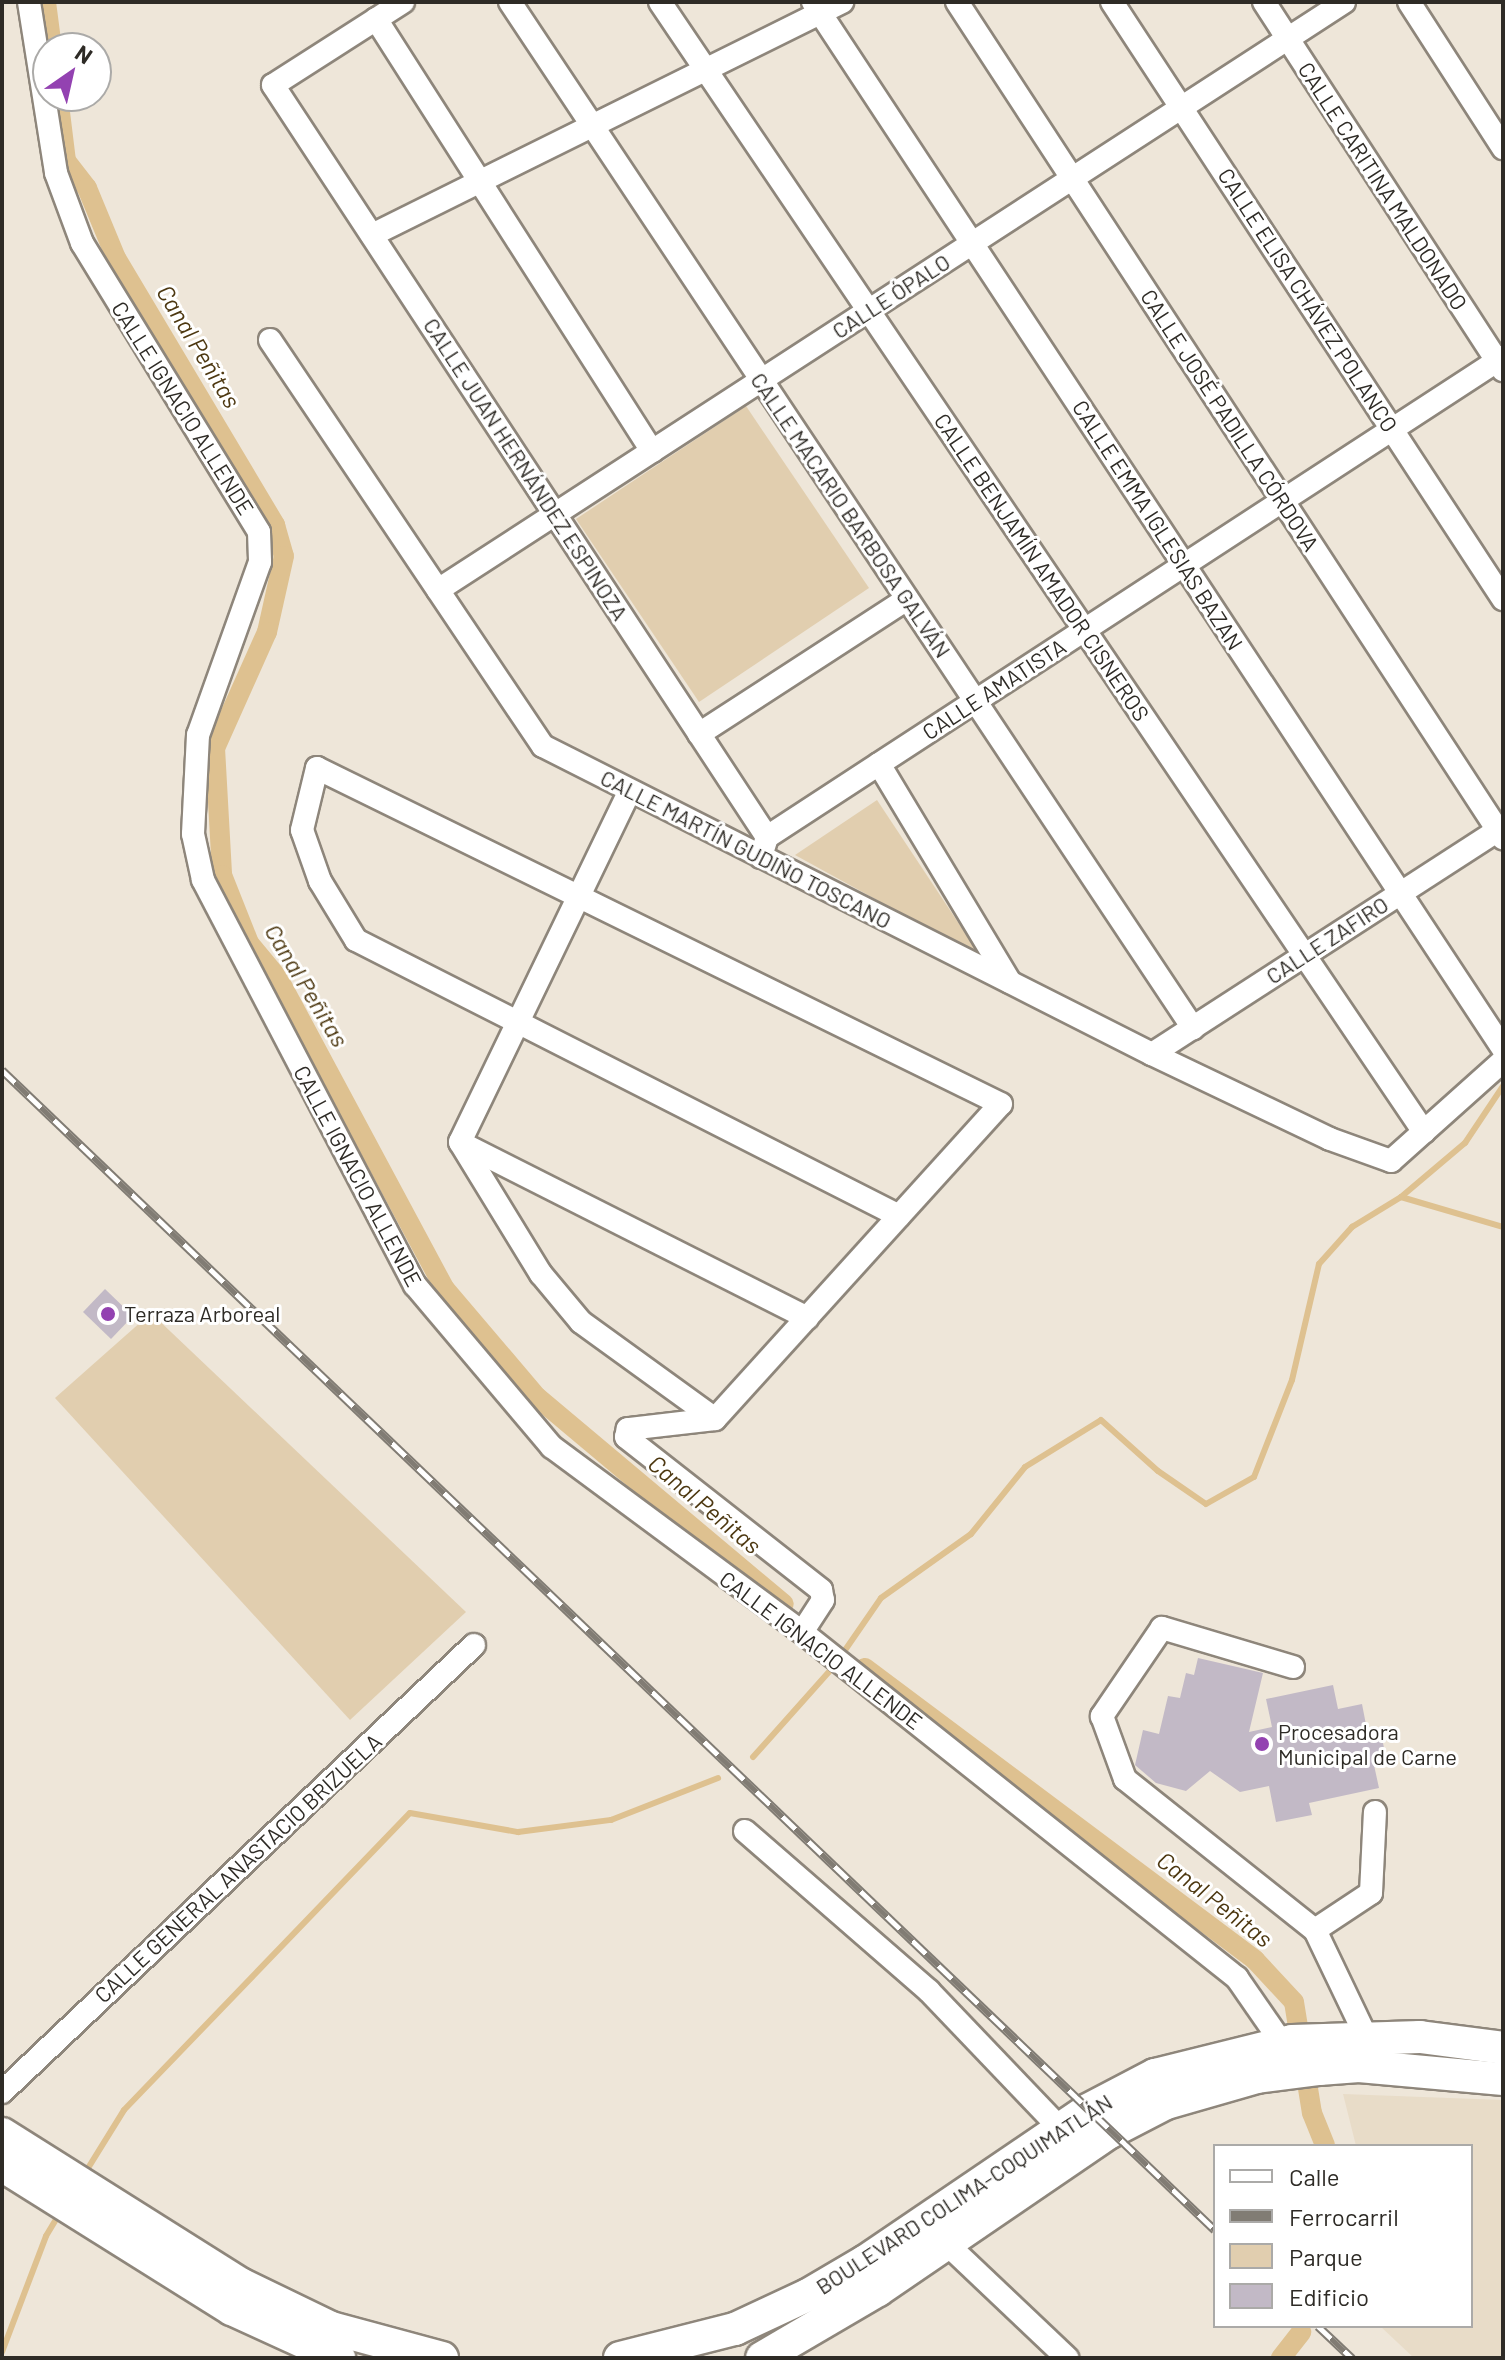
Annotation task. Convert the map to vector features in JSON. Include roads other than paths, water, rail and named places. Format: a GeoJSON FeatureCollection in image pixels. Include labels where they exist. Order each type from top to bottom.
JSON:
{"type":"FeatureCollection","features":[{"type":"Feature","properties":{"kind":"main road","name":"BOULEVARD COLIMA-COQUIMATLÁN"},"geometry":{"type":"LineString","coordinates":[[1374,2052],[1420,2037],[1503,2048]]}},
{"type":"Feature","properties":{"kind":"main road","name":"BOULEVARD COLIMA-COQUIMATLÁN"},"geometry":{"type":"LineString","coordinates":[[620,2358],[735,2329],[842,2275],[1061,2129],[1155,2075],[1298,2053],[1374,2052],[1503,2079]]}},
{"type":"Feature","properties":{"kind":"main road","name":"BOULEVARD COLIMA-COQUIMATLÁN"},"geometry":{"type":"LineString","coordinates":[[760,2358],[947,2244],[1110,2132],[1166,2103],[1298,2053]]}},
{"type":"Feature","properties":{"kind":"main road"},"geometry":{"type":"LineString","coordinates":[[2,2134],[71,2195],[232,2309],[321,2348],[442,2358]]}},
{"type":"Feature","properties":{"kind":"main road"},"geometry":{"type":"LineString","coordinates":[[2,2165],[71,2195]]}},
{"type":"Feature","properties":{"kind":"street","name":"CALLE IGNACIO ALLENDE"},"geometry":{"type":"LineString","coordinates":[[29,2],[56,173],[82,243],[259,532],[260,562],[198,735],[193,834],[203,880],[415,1285],[467,1351],[552,1447],[810,1638],[1237,1978],[1298,2053]]}},
{"type":"Feature","properties":{"kind":"street"},"geometry":{"type":"LineString","coordinates":[[403,2],[376,19],[652,451]]}},
{"type":"Feature","properties":{"kind":"street","name":"CALLE MACARIO BARBOSA GALVÁN"},"geometry":{"type":"LineString","coordinates":[[510,2],[1193,1028]]}},
{"type":"Feature","properties":{"kind":"street","name":"CALLE BENJAMÍN AMADOR CISNEROS"},"geometry":{"type":"LineString","coordinates":[[660,2],[1424,1132]]}},
{"type":"Feature","properties":{"kind":"street"},"geometry":{"type":"LineString","coordinates":[[372,235],[705,70],[816,7],[842,2]]}},
{"type":"Feature","properties":{"kind":"street","name":"CALLE JOSÉ PADILLA CÓRDOVA"},"geometry":{"type":"LineString","coordinates":[[957,2],[1501,831]]}},
{"type":"Feature","properties":{"kind":"street","name":"CALLE ELISA CHÁVEZ POLANCO"},"geometry":{"type":"LineString","coordinates":[[1112,2],[1503,599]]}},
{"type":"Feature","properties":{"kind":"street","name":"CALLE CARITINA MALDONADO"},"geometry":{"type":"LineString","coordinates":[[1264,2],[1501,363]]}},
{"type":"Feature","properties":{"kind":"street","name":"CALLE ÓPALO"},"geometry":{"type":"LineString","coordinates":[[438,590],[1344,2]]}},
{"type":"Feature","properties":{"kind":"street"},"geometry":{"type":"LineString","coordinates":[[1409,2],[1503,148]]}},
{"type":"Feature","properties":{"kind":"street","name":"CALLE EMMA IGLESIAS BAZAN"},"geometry":{"type":"LineString","coordinates":[[816,7],[1503,1049]]}},
{"type":"Feature","properties":{"kind":"street","name":"CALLE JUAN HERNÁNDEZ ESPINOZA"},"geometry":{"type":"LineString","coordinates":[[376,19],[273,85],[699,734],[764,847]]}},
{"type":"Feature","properties":{"kind":"street","name":"CALLE MARTÍN GUDIÑO TOSCANO"},"geometry":{"type":"LineString","coordinates":[[270,340],[543,746],[630,791],[764,847],[1010,982],[1330,1139],[1391,1161],[1424,1132]]}},
{"type":"Feature","properties":{"kind":"street","name":"CALLE AMATISTA"},"geometry":{"type":"LineString","coordinates":[[764,847],[879,764],[1392,429],[1501,363]]}},
{"type":"Feature","properties":{"kind":"street"},"geometry":{"type":"LineString","coordinates":[[699,734],[907,599]]}},
{"type":"Feature","properties":{"kind":"street"},"geometry":{"type":"LineString","coordinates":[[879,764],[1010,982]]}},
{"type":"Feature","properties":{"kind":"street"},"geometry":{"type":"LineString","coordinates":[[810,1638],[823,1600],[821,1590],[626,1437],[628,1429],[715,1419],[1001,1104],[317,768],[302,830],[320,881],[356,940],[899,1216]]}},
{"type":"Feature","properties":{"kind":"street"},"geometry":{"type":"LineString","coordinates":[[460,1142],[630,791]]}},
{"type":"Feature","properties":{"kind":"street","name":"CALLE ZAFIRO"},"geometry":{"type":"LineString","coordinates":[[1152,1054],[1501,831]]}},
{"type":"Feature","properties":{"kind":"street"},"geometry":{"type":"LineString","coordinates":[[1424,1132],[1503,1061]]}},
{"type":"Feature","properties":{"kind":"street"},"geometry":{"type":"LineString","coordinates":[[460,1142],[541,1274],[581,1322],[715,1419]]}},
{"type":"Feature","properties":{"kind":"street"},"geometry":{"type":"LineString","coordinates":[[460,1142],[807,1318]]}},
{"type":"Feature","properties":{"kind":"street"},"geometry":{"type":"LineString","coordinates":[[1293,1667],[1162,1628],[1102,1716],[1125,1779],[1315,1930],[1374,2052]]}},
{"type":"Feature","properties":{"kind":"street","name":"CALLE GENERAL ANASTACIO BRIZUELA"},"geometry":{"type":"LineString","coordinates":[[2,2092],[474,1645]]}},
{"type":"Feature","properties":{"kind":"street"},"geometry":{"type":"LineString","coordinates":[[1315,1930],[1371,1893],[1375,1812]]}},
{"type":"Feature","properties":{"kind":"street"},"geometry":{"type":"LineString","coordinates":[[745,1831],[929,1991],[1061,2129]]}},
{"type":"Feature","properties":{"kind":"street"},"geometry":{"type":"LineString","coordinates":[[947,2244],[1067,2358]]}},
{"type":"Feature","properties":{"kind":"street"},"geometry":{"type":"LineString","coordinates":[[760,2358],[842,2275]]}},
{"type":"Feature","properties":{"kind":"waterway","name":"Canal Peñitas"},"geometry":{"type":"LineString","coordinates":[[46,2],[50,32]]}},
{"type":"Feature","properties":{"kind":"waterway","name":"Canal Peñitas"},"geometry":{"type":"LineString","coordinates":[[60,112],[66,161],[87,188],[116,258],[275,525],[284,556],[267,632],[215,748],[222,875],[249,943],[278,978],[445,1289],[537,1397],[784,1604]]}},
{"type":"Feature","properties":{"kind":"waterway"},"geometry":{"type":"LineString","coordinates":[[841,1656],[881,1598],[971,1534],[1025,1467],[1101,1420],[1158,1471],[1206,1504],[1254,1477],[1292,1380],[1319,1264],[1352,1227],[1401,1197],[1465,1143],[1503,1086]]}},
{"type":"Feature","properties":{"kind":"waterway"},"geometry":{"type":"LineString","coordinates":[[1401,1197],[1503,1227]]}},
{"type":"Feature","properties":{"kind":"waterway"},"geometry":{"type":"LineString","coordinates":[[753,1757],[834,1666]]}},
{"type":"Feature","properties":{"kind":"waterway","name":"Canal Peñitas"},"geometry":{"type":"LineString","coordinates":[[865,1668],[1255,1960],[1294,2002],[1312,2113],[1324,2144]]}},
{"type":"Feature","properties":{"kind":"waterway"},"geometry":{"type":"LineString","coordinates":[[85,2173],[124,2110],[410,1813],[518,1832],[611,1820],[718,1778]]}},
{"type":"Feature","properties":{"kind":"waterway"},"geometry":{"type":"LineString","coordinates":[[2,2352],[46,2236],[60,2213]]}},
{"type":"Feature","properties":{"kind":"waterway","name":"Canal Peñitas"},"geometry":{"type":"LineString","coordinates":[[1281,2358],[1301,2332]]}},
{"type":"Feature","properties":{"kind":"railway"},"geometry":{"type":"LineString","coordinates":[[2,1070],[1213,2228]]}},
{"type":"Feature","properties":{"kind":"railway"},"geometry":{"type":"LineString","coordinates":[[1320,2328],[1352,2358]]}},
{"type":"Feature","properties":{"kind":"place","name":"Terraza Arboreal"},"geometry":{"type":"Point","coordinates":[108,1314]}},
{"type":"Feature","properties":{"kind":"place","name":"Procesadora Municipal de Carne"},"geometry":{"type":"Point","coordinates":[1262,1744]}}]}
